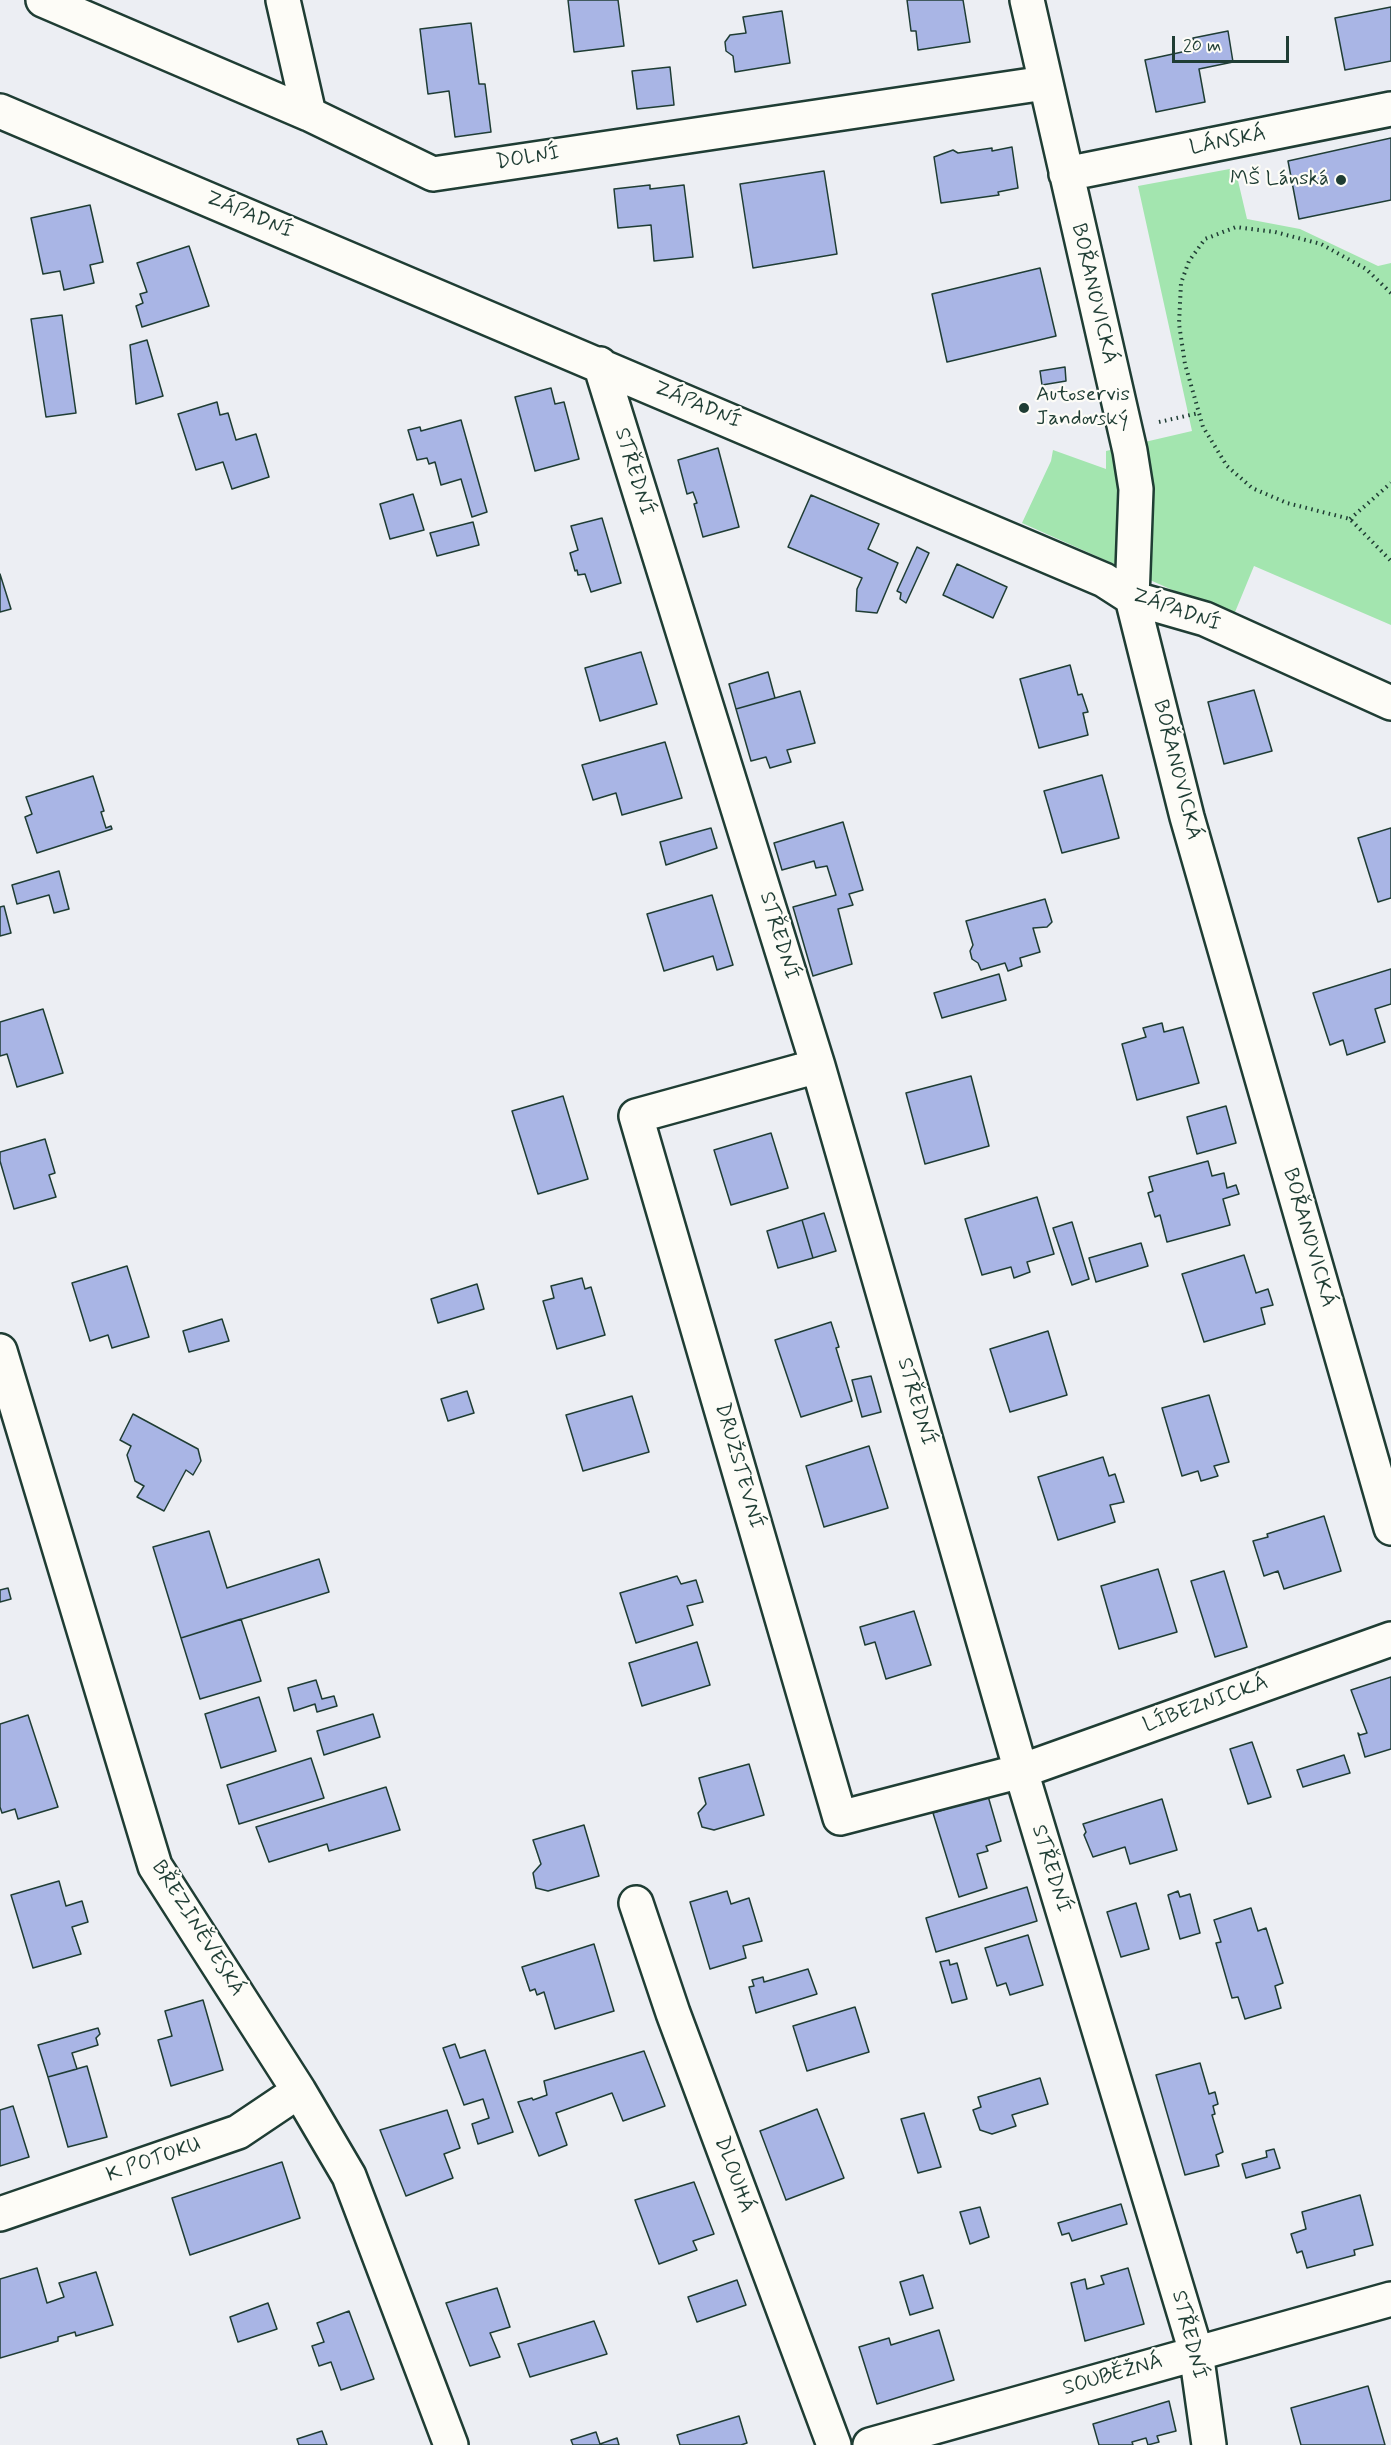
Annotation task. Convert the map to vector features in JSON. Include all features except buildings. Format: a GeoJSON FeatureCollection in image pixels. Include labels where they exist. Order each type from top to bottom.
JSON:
{"type":"FeatureCollection","features":[{"type":"Feature","properties":{"kind":"street","name":"DOLNÍ"},"geometry":{"type":"LineString","coordinates":[[43,0],[309,114],[433,174],[1045,83]]}},
{"type":"Feature","properties":{"kind":"street"},"geometry":{"type":"LineString","coordinates":[[283,0],[309,114]]}},
{"type":"Feature","properties":{"kind":"street","name":"BOŘANOVICKÁ"},"geometry":{"type":"LineString","coordinates":[[1027,0],[1125,430],[1136,489],[1132,598],[1187,817],[1391,1528]]}},
{"type":"Feature","properties":{"kind":"street","name":"LÁNSKÁ"},"geometry":{"type":"LineString","coordinates":[[1065,174],[1391,109]]}},
{"type":"Feature","properties":{"kind":"street","name":"ZÁPADNÍ"},"geometry":{"type":"LineString","coordinates":[[0,111],[1104,580],[1132,598],[1204,619],[1391,703]]}},
{"type":"Feature","properties":{"kind":"street","name":"STŘEDNÍ"},"geometry":{"type":"LineString","coordinates":[[600,364],[818,1066],[1021,1771],[1196,2352],[1209,2445]]}},
{"type":"Feature","properties":{"kind":"street","name":"DRUŽSTEVNÍ"},"geometry":{"type":"LineString","coordinates":[[818,1066],[636,1116],[840,1818],[1021,1771]]}},
{"type":"Feature","properties":{"kind":"street","name":"BŘEZINĚVESKÁ"},"geometry":{"type":"LineString","coordinates":[[0,1351],[154,1866],[299,2091],[349,2175],[451,2445]]}},
{"type":"Feature","properties":{"kind":"street","name":"LÍBEZNICKÁ"},"geometry":{"type":"LineString","coordinates":[[1021,1771],[1391,1639]]}},
{"type":"Feature","properties":{"kind":"street","name":"DLOUHÁ"},"geometry":{"type":"LineString","coordinates":[[636,1903],[673,2013],[834,2445]]}},
{"type":"Feature","properties":{"kind":"street","name":"K POTOKU"},"geometry":{"type":"LineString","coordinates":[[0,2214],[238,2132],[299,2091]]}},
{"type":"Feature","properties":{"kind":"street","name":"SOUBĚŽNÁ"},"geometry":{"type":"LineString","coordinates":[[870,2445],[1391,2299]]}},
{"type":"Feature","properties":{"kind":"path"},"geometry":{"type":"LineString","coordinates":[[1391,293],[1366,269],[1321,244],[1275,232],[1236,227],[1204,239],[1189,261],[1181,283],[1179,324],[1185,364],[1203,428],[1227,466],[1252,488],[1287,503],[1350,519],[1391,561]]}},
{"type":"Feature","properties":{"kind":"path"},"geometry":{"type":"LineString","coordinates":[[1350,519],[1391,483]]}},
{"type":"Feature","properties":{"kind":"green space"},"geometry":{"type":"Polygon","coordinates":[[[1235,168],[1247,219],[1300,229],[1378,266],[1391,263],[1391,625],[1254,566],[1233,617],[1022,523],[1051,461],[1053,450],[1106,469],[1106,451],[1192,431],[1138,186],[1235,168]]]}},
{"type":"Feature","properties":{"kind":"place","name":"MŠ Lánská"},"geometry":{"type":"Point","coordinates":[1341,180]}},
{"type":"Feature","properties":{"kind":"place","name":"Autoservis Jandovský"},"geometry":{"type":"Point","coordinates":[1024,408]}}]}
